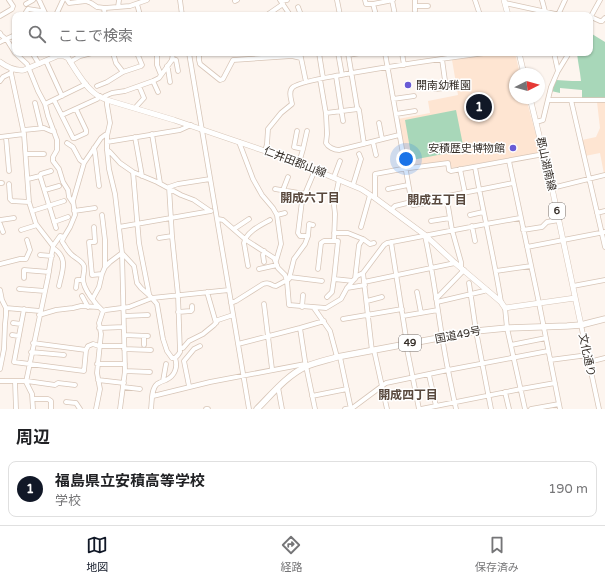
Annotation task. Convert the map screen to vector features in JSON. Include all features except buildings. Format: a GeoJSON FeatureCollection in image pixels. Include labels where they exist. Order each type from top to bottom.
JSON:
{"type":"FeatureCollection","features":[{"type":"Feature","properties":{"kind":"highway","name":"国道49号"},"geometry":{"type":"LineString","coordinates":[[257,409],[278,387],[306,365],[476,330],[581,325],[605,319]]}},
{"type":"Feature","properties":{"kind":"main road"},"geometry":{"type":"LineString","coordinates":[[505,2],[507,12]]}},
{"type":"Feature","properties":{"kind":"main road","name":"仁井田郡山線"},"geometry":{"type":"LineString","coordinates":[[12,71],[28,69],[57,56]]}},
{"type":"Feature","properties":{"kind":"main road","name":"仁井田郡山線"},"geometry":{"type":"LineString","coordinates":[[65,56],[94,93],[104,98],[191,125],[299,163],[353,185],[375,198],[425,235],[501,302],[505,308]]}},
{"type":"Feature","properties":{"kind":"main road"},"geometry":{"type":"LineString","coordinates":[[520,56],[523,68]]}},
{"type":"Feature","properties":{"kind":"main road"},"geometry":{"type":"LineString","coordinates":[[0,62],[12,71]]}},
{"type":"Feature","properties":{"kind":"main road","name":"郡山湖南線"},"geometry":{"type":"LineString","coordinates":[[532,104],[564,240],[581,325]]}},
{"type":"Feature","properties":{"kind":"main road"},"geometry":{"type":"LineString","coordinates":[[505,308],[575,298]]}},
{"type":"Feature","properties":{"kind":"street"},"geometry":{"type":"LineString","coordinates":[[0,16],[12,9],[13,6],[9,0]]}},
{"type":"Feature","properties":{"kind":"street"},"geometry":{"type":"LineString","coordinates":[[26,4],[33,0]]}},
{"type":"Feature","properties":{"kind":"street"},"geometry":{"type":"LineString","coordinates":[[39,0],[45,12]]}},
{"type":"Feature","properties":{"kind":"street"},"geometry":{"type":"LineString","coordinates":[[57,12],[63,0]]}},
{"type":"Feature","properties":{"kind":"street"},"geometry":{"type":"LineString","coordinates":[[67,0],[69,4],[86,1],[91,2],[97,8],[130,6],[146,0]]}},
{"type":"Feature","properties":{"kind":"street"},"geometry":{"type":"LineString","coordinates":[[118,7],[119,0]]}},
{"type":"Feature","properties":{"kind":"street"},"geometry":{"type":"LineString","coordinates":[[180,0],[182,12]]}},
{"type":"Feature","properties":{"kind":"street"},"geometry":{"type":"LineString","coordinates":[[272,12],[281,2],[287,0]]}},
{"type":"Feature","properties":{"kind":"street"},"geometry":{"type":"LineString","coordinates":[[338,0],[340,12]]}},
{"type":"Feature","properties":{"kind":"street"},"geometry":{"type":"LineString","coordinates":[[365,0],[366,4],[393,0],[395,12]]}},
{"type":"Feature","properties":{"kind":"street"},"geometry":{"type":"LineString","coordinates":[[415,0],[415,11]]}},
{"type":"Feature","properties":{"kind":"street"},"geometry":{"type":"LineString","coordinates":[[415,6],[426,5],[424,0]]}},
{"type":"Feature","properties":{"kind":"street"},"geometry":{"type":"LineString","coordinates":[[475,0],[477,12]]}},
{"type":"Feature","properties":{"kind":"street"},"geometry":{"type":"LineString","coordinates":[[542,0],[545,12]]}},
{"type":"Feature","properties":{"kind":"street"},"geometry":{"type":"LineString","coordinates":[[560,12],[565,0]]}},
{"type":"Feature","properties":{"kind":"street"},"geometry":{"type":"LineString","coordinates":[[593,12],[599,1],[594,0]]}},
{"type":"Feature","properties":{"kind":"street"},"geometry":{"type":"LineString","coordinates":[[281,2],[288,12]]}},
{"type":"Feature","properties":{"kind":"street"},"geometry":{"type":"LineString","coordinates":[[505,2],[541,12]]}},
{"type":"Feature","properties":{"kind":"street"},"geometry":{"type":"LineString","coordinates":[[137,4],[139,12]]}},
{"type":"Feature","properties":{"kind":"street"},"geometry":{"type":"LineString","coordinates":[[373,4],[375,12]]}},
{"type":"Feature","properties":{"kind":"street"},"geometry":{"type":"LineString","coordinates":[[298,7],[300,12]]}},
{"type":"Feature","properties":{"kind":"street"},"geometry":{"type":"LineString","coordinates":[[26,12],[28,9],[41,11]]}},
{"type":"Feature","properties":{"kind":"street"},"geometry":{"type":"LineString","coordinates":[[593,19],[600,22],[605,18]]}},
{"type":"Feature","properties":{"kind":"street"},"geometry":{"type":"LineString","coordinates":[[0,33],[7,39],[12,48]]}},
{"type":"Feature","properties":{"kind":"street"},"geometry":{"type":"LineString","coordinates":[[0,42],[12,36]]}},
{"type":"Feature","properties":{"kind":"street"},"geometry":{"type":"LineString","coordinates":[[18,56],[26,63],[44,104],[57,140],[57,150],[53,157],[53,161],[59,170],[73,203],[74,215],[70,227],[64,237],[63,243],[71,255],[79,260],[84,266],[83,280],[86,288],[98,307],[103,311]]}},
{"type":"Feature","properties":{"kind":"street"},"geometry":{"type":"LineString","coordinates":[[34,56],[39,64]]}},
{"type":"Feature","properties":{"kind":"street"},"geometry":{"type":"LineString","coordinates":[[70,62],[80,56]]}},
{"type":"Feature","properties":{"kind":"street"},"geometry":{"type":"LineString","coordinates":[[114,56],[116,63],[123,72]]}},
{"type":"Feature","properties":{"kind":"street"},"geometry":{"type":"LineString","coordinates":[[97,86],[107,82],[123,72],[141,66],[142,65],[138,56]]}},
{"type":"Feature","properties":{"kind":"street"},"geometry":{"type":"LineString","coordinates":[[157,56],[157,65],[162,74]]}},
{"type":"Feature","properties":{"kind":"street"},"geometry":{"type":"LineString","coordinates":[[62,115],[97,99],[104,98],[112,93],[123,92],[154,81],[160,77],[172,56]]}},
{"type":"Feature","properties":{"kind":"street"},"geometry":{"type":"LineString","coordinates":[[190,56],[249,409]]}},
{"type":"Feature","properties":{"kind":"street"},"geometry":{"type":"LineString","coordinates":[[199,56],[200,64],[220,80],[223,79],[233,60],[292,56]]}},
{"type":"Feature","properties":{"kind":"street"},"geometry":{"type":"LineString","coordinates":[[300,56],[306,82]]}},
{"type":"Feature","properties":{"kind":"street"},"geometry":{"type":"LineString","coordinates":[[319,56],[326,113],[326,143],[328,146],[338,150],[399,135]]}},
{"type":"Feature","properties":{"kind":"street"},"geometry":{"type":"LineString","coordinates":[[339,56],[342,75]]}},
{"type":"Feature","properties":{"kind":"street"},"geometry":{"type":"LineString","coordinates":[[348,56],[364,144]]}},
{"type":"Feature","properties":{"kind":"street"},"geometry":{"type":"LineString","coordinates":[[385,56],[411,202]]}},
{"type":"Feature","properties":{"kind":"street"},"geometry":{"type":"LineString","coordinates":[[402,56],[404,65]]}},
{"type":"Feature","properties":{"kind":"street"},"geometry":{"type":"LineString","coordinates":[[264,151],[267,144],[268,129],[281,113],[292,104],[290,93],[293,87],[321,78],[461,56]]}},
{"type":"Feature","properties":{"kind":"street"},"geometry":{"type":"LineString","coordinates":[[555,56],[558,72]]}},
{"type":"Feature","properties":{"kind":"street"},"geometry":{"type":"LineString","coordinates":[[536,122],[544,120],[551,87],[568,56]]}},
{"type":"Feature","properties":{"kind":"street"},"geometry":{"type":"LineString","coordinates":[[172,59],[176,60],[178,71]]}},
{"type":"Feature","properties":{"kind":"street"},"geometry":{"type":"LineString","coordinates":[[436,89],[446,88],[442,59]]}},
{"type":"Feature","properties":{"kind":"street"},"geometry":{"type":"LineString","coordinates":[[46,61],[62,96]]}},
{"type":"Feature","properties":{"kind":"street"},"geometry":{"type":"LineString","coordinates":[[167,66],[170,82]]}},
{"type":"Feature","properties":{"kind":"street"},"geometry":{"type":"LineString","coordinates":[[0,80],[12,71],[24,132],[29,202],[37,225],[64,262],[59,286]]}},
{"type":"Feature","properties":{"kind":"street"},"geometry":{"type":"LineString","coordinates":[[336,76],[343,121]]}},
{"type":"Feature","properties":{"kind":"street"},"geometry":{"type":"LineString","coordinates":[[154,81],[158,92]]}},
{"type":"Feature","properties":{"kind":"street"},"geometry":{"type":"LineString","coordinates":[[44,104],[86,84]]}},
{"type":"Feature","properties":{"kind":"street"},"geometry":{"type":"LineString","coordinates":[[135,108],[144,98],[139,86]]}},
{"type":"Feature","properties":{"kind":"street"},"geometry":{"type":"LineString","coordinates":[[393,99],[414,96]]}},
{"type":"Feature","properties":{"kind":"street"},"geometry":{"type":"LineString","coordinates":[[104,98],[110,124],[107,134],[107,150],[115,194],[122,253],[125,371],[120,409]]}},
{"type":"Feature","properties":{"kind":"street"},"geometry":{"type":"LineString","coordinates":[[54,100],[73,138],[86,132],[76,109]]}},
{"type":"Feature","properties":{"kind":"street"},"geometry":{"type":"LineString","coordinates":[[548,100],[605,100]]}},
{"type":"Feature","properties":{"kind":"street"},"geometry":{"type":"LineString","coordinates":[[571,100],[605,246]]}},
{"type":"Feature","properties":{"kind":"street"},"geometry":{"type":"LineString","coordinates":[[35,103],[41,128]]}},
{"type":"Feature","properties":{"kind":"street"},"geometry":{"type":"LineString","coordinates":[[326,113],[358,109]]}},
{"type":"Feature","properties":{"kind":"street"},"geometry":{"type":"LineString","coordinates":[[396,114],[415,111]]}},
{"type":"Feature","properties":{"kind":"street"},"geometry":{"type":"LineString","coordinates":[[380,123],[382,139]]}},
{"type":"Feature","properties":{"kind":"street"},"geometry":{"type":"LineString","coordinates":[[107,142],[180,130],[191,125]]}},
{"type":"Feature","properties":{"kind":"street"},"geometry":{"type":"LineString","coordinates":[[0,137],[6,137],[41,128],[54,131]]}},
{"type":"Feature","properties":{"kind":"street"},"geometry":{"type":"LineString","coordinates":[[299,163],[307,130]]}},
{"type":"Feature","properties":{"kind":"street"},"geometry":{"type":"LineString","coordinates":[[297,132],[294,147],[303,149]]}},
{"type":"Feature","properties":{"kind":"street"},"geometry":{"type":"LineString","coordinates":[[73,203],[84,163],[101,138],[107,134]]}},
{"type":"Feature","properties":{"kind":"street"},"geometry":{"type":"LineString","coordinates":[[152,134],[160,183]]}},
{"type":"Feature","properties":{"kind":"street"},"geometry":{"type":"LineString","coordinates":[[6,137],[9,171]]}},
{"type":"Feature","properties":{"kind":"street"},"geometry":{"type":"LineString","coordinates":[[135,137],[142,176]]}},
{"type":"Feature","properties":{"kind":"street"},"geometry":{"type":"LineString","coordinates":[[239,142],[253,179],[277,216],[281,244],[277,263]]}},
{"type":"Feature","properties":{"kind":"street"},"geometry":{"type":"LineString","coordinates":[[373,142],[376,155]]}},
{"type":"Feature","properties":{"kind":"street"},"geometry":{"type":"LineString","coordinates":[[67,144],[73,148],[80,160],[84,163]]}},
{"type":"Feature","properties":{"kind":"street"},"geometry":{"type":"LineString","coordinates":[[94,148],[99,186]]}},
{"type":"Feature","properties":{"kind":"street"},"geometry":{"type":"LineString","coordinates":[[107,150],[112,153],[120,163],[133,172],[160,183],[181,196],[194,200],[210,211]]}},
{"type":"Feature","properties":{"kind":"street"},"geometry":{"type":"LineString","coordinates":[[26,154],[44,154]]}},
{"type":"Feature","properties":{"kind":"street"},"geometry":{"type":"LineString","coordinates":[[353,185],[361,159],[359,154]]}},
{"type":"Feature","properties":{"kind":"street"},"geometry":{"type":"LineString","coordinates":[[375,198],[375,174],[448,163],[450,170],[460,169],[544,154]]}},
{"type":"Feature","properties":{"kind":"street"},"geometry":{"type":"LineString","coordinates":[[334,177],[340,161]]}},
{"type":"Feature","properties":{"kind":"street"},"geometry":{"type":"LineString","coordinates":[[509,161],[560,409]]}},
{"type":"Feature","properties":{"kind":"street"},"geometry":{"type":"LineString","coordinates":[[475,167],[501,302]]}},
{"type":"Feature","properties":{"kind":"street"},"geometry":{"type":"LineString","coordinates":[[460,169],[465,193]]}},
{"type":"Feature","properties":{"kind":"street"},"geometry":{"type":"LineString","coordinates":[[308,236],[300,236],[298,233],[302,201],[316,170]]}},
{"type":"Feature","properties":{"kind":"street"},"geometry":{"type":"LineString","coordinates":[[28,179],[40,176],[41,174],[50,171]]}},
{"type":"Feature","properties":{"kind":"street"},"geometry":{"type":"LineString","coordinates":[[133,172],[141,253],[150,296]]}},
{"type":"Feature","properties":{"kind":"street"},"geometry":{"type":"LineString","coordinates":[[552,188],[605,175]]}},
{"type":"Feature","properties":{"kind":"street"},"geometry":{"type":"LineString","coordinates":[[40,176],[56,228]]}},
{"type":"Feature","properties":{"kind":"street"},"geometry":{"type":"LineString","coordinates":[[283,190],[288,177]]}},
{"type":"Feature","properties":{"kind":"street"},"geometry":{"type":"LineString","coordinates":[[169,188],[170,186],[178,184],[210,179]]}},
{"type":"Feature","properties":{"kind":"street"},"geometry":{"type":"LineString","coordinates":[[334,241],[334,206],[340,180]]}},
{"type":"Feature","properties":{"kind":"street"},"geometry":{"type":"LineString","coordinates":[[391,210],[394,207],[411,202],[413,205],[443,197],[513,183]]}},
{"type":"Feature","properties":{"kind":"street"},"geometry":{"type":"LineString","coordinates":[[9,184],[10,199],[12,201],[29,202]]}},
{"type":"Feature","properties":{"kind":"street"},"geometry":{"type":"LineString","coordinates":[[388,189],[408,185]]}},
{"type":"Feature","properties":{"kind":"street"},"geometry":{"type":"LineString","coordinates":[[45,190],[59,186]]}},
{"type":"Feature","properties":{"kind":"street"},"geometry":{"type":"LineString","coordinates":[[169,188],[178,295],[180,348],[180,352],[175,358]]}},
{"type":"Feature","properties":{"kind":"street"},"geometry":{"type":"LineString","coordinates":[[275,189],[305,194]]}},
{"type":"Feature","properties":{"kind":"street"},"geometry":{"type":"LineString","coordinates":[[361,227],[370,195]]}},
{"type":"Feature","properties":{"kind":"street"},"geometry":{"type":"LineString","coordinates":[[436,301],[462,269],[452,230],[448,200],[443,197]]}},
{"type":"Feature","properties":{"kind":"street"},"geometry":{"type":"LineString","coordinates":[[32,211],[64,201]]}},
{"type":"Feature","properties":{"kind":"street"},"geometry":{"type":"LineString","coordinates":[[74,210],[95,208]]}},
{"type":"Feature","properties":{"kind":"street"},"geometry":{"type":"LineString","coordinates":[[119,227],[216,210]]}},
{"type":"Feature","properties":{"kind":"street"},"geometry":{"type":"LineString","coordinates":[[597,213],[605,211]]}},
{"type":"Feature","properties":{"kind":"street"},"geometry":{"type":"LineString","coordinates":[[470,215],[483,212]]}},
{"type":"Feature","properties":{"kind":"street"},"geometry":{"type":"LineString","coordinates":[[277,216],[285,213]]}},
{"type":"Feature","properties":{"kind":"street"},"geometry":{"type":"LineString","coordinates":[[102,215],[105,240],[105,267]]}},
{"type":"Feature","properties":{"kind":"street"},"geometry":{"type":"LineString","coordinates":[[54,222],[68,217]]}},
{"type":"Feature","properties":{"kind":"street"},"geometry":{"type":"LineString","coordinates":[[0,220],[14,218]]}},
{"type":"Feature","properties":{"kind":"street"},"geometry":{"type":"LineString","coordinates":[[431,221],[450,218]]}},
{"type":"Feature","properties":{"kind":"street"},"geometry":{"type":"LineString","coordinates":[[218,219],[223,220],[245,239],[274,258],[287,281],[289,305],[325,309],[340,299],[347,288],[363,273],[387,243],[520,218]]}},
{"type":"Feature","properties":{"kind":"street"},"geometry":{"type":"LineString","coordinates":[[234,229],[249,219]]}},
{"type":"Feature","properties":{"kind":"street"},"geometry":{"type":"LineString","coordinates":[[248,266],[244,243],[245,239],[256,229],[270,220]]}},
{"type":"Feature","properties":{"kind":"street"},"geometry":{"type":"LineString","coordinates":[[523,230],[542,227],[548,222],[559,220]]}},
{"type":"Feature","properties":{"kind":"street"},"geometry":{"type":"LineString","coordinates":[[0,224],[3,232]]}},
{"type":"Feature","properties":{"kind":"street"},"geometry":{"type":"LineString","coordinates":[[231,303],[267,282],[276,286],[287,281],[290,277],[294,259],[304,246],[308,236],[309,224],[313,225]]}},
{"type":"Feature","properties":{"kind":"street"},"geometry":{"type":"LineString","coordinates":[[21,230],[37,225]]}},
{"type":"Feature","properties":{"kind":"street"},"geometry":{"type":"LineString","coordinates":[[472,226],[475,241]]}},
{"type":"Feature","properties":{"kind":"street"},"geometry":{"type":"LineString","coordinates":[[94,227],[95,242],[89,242],[92,275],[102,274]]}},
{"type":"Feature","properties":{"kind":"street"},"geometry":{"type":"LineString","coordinates":[[334,233],[348,233],[363,239],[370,244],[374,243]]}},
{"type":"Feature","properties":{"kind":"street"},"geometry":{"type":"LineString","coordinates":[[527,247],[603,233]]}},
{"type":"Feature","properties":{"kind":"street"},"geometry":{"type":"LineString","coordinates":[[425,235],[432,268],[442,338],[456,409]]}},
{"type":"Feature","properties":{"kind":"street"},"geometry":{"type":"LineString","coordinates":[[33,409],[32,394],[26,382],[31,352],[49,272],[53,247],[60,236],[64,237]]}},
{"type":"Feature","properties":{"kind":"street"},"geometry":{"type":"LineString","coordinates":[[159,238],[172,236]]}},
{"type":"Feature","properties":{"kind":"street"},"geometry":{"type":"LineString","coordinates":[[354,280],[359,245],[363,239]]}},
{"type":"Feature","properties":{"kind":"street"},"geometry":{"type":"LineString","coordinates":[[0,264],[26,259],[30,250],[27,240]]}},
{"type":"Feature","properties":{"kind":"street"},"geometry":{"type":"LineString","coordinates":[[318,269],[322,243],[324,241],[338,241],[332,292],[327,297]]}},
{"type":"Feature","properties":{"kind":"street"},"geometry":{"type":"LineString","coordinates":[[391,242],[407,344],[420,409],[555,383]]}},
{"type":"Feature","properties":{"kind":"street"},"geometry":{"type":"LineString","coordinates":[[264,251],[264,262]]}},
{"type":"Feature","properties":{"kind":"street"},"geometry":{"type":"LineString","coordinates":[[93,298],[99,287],[105,267],[122,253]]}},
{"type":"Feature","properties":{"kind":"street"},"geometry":{"type":"LineString","coordinates":[[122,253],[134,266],[137,283],[150,296],[158,307],[163,338],[167,351],[172,358],[175,358]]}},
{"type":"Feature","properties":{"kind":"street"},"geometry":{"type":"LineString","coordinates":[[40,255],[52,256]]}},
{"type":"Feature","properties":{"kind":"street"},"geometry":{"type":"LineString","coordinates":[[79,260],[90,259]]}},
{"type":"Feature","properties":{"kind":"street"},"geometry":{"type":"LineString","coordinates":[[347,288],[455,262]]}},
{"type":"Feature","properties":{"kind":"street"},"geometry":{"type":"LineString","coordinates":[[259,269],[277,263]]}},
{"type":"Feature","properties":{"kind":"street"},"geometry":{"type":"LineString","coordinates":[[496,271],[531,266]]}},
{"type":"Feature","properties":{"kind":"street"},"geometry":{"type":"LineString","coordinates":[[24,278],[24,270],[49,272]]}},
{"type":"Feature","properties":{"kind":"street"},"geometry":{"type":"LineString","coordinates":[[363,273],[373,350],[387,409]]}},
{"type":"Feature","properties":{"kind":"street"},"geometry":{"type":"LineString","coordinates":[[290,277],[322,281]]}},
{"type":"Feature","properties":{"kind":"street"},"geometry":{"type":"LineString","coordinates":[[334,279],[354,280]]}},
{"type":"Feature","properties":{"kind":"street"},"geometry":{"type":"LineString","coordinates":[[76,288],[77,280],[83,280]]}},
{"type":"Feature","properties":{"kind":"street"},"geometry":{"type":"LineString","coordinates":[[573,286],[605,280]]}},
{"type":"Feature","properties":{"kind":"street"},"geometry":{"type":"LineString","coordinates":[[469,283],[491,409]]}},
{"type":"Feature","properties":{"kind":"street"},"geometry":{"type":"LineString","coordinates":[[19,289],[45,291]]}},
{"type":"Feature","properties":{"kind":"street"},"geometry":{"type":"LineString","coordinates":[[0,290],[2,300],[6,308],[4,349],[0,369]]}},
{"type":"Feature","properties":{"kind":"street"},"geometry":{"type":"LineString","coordinates":[[103,311],[124,308],[150,296],[229,290]]}},
{"type":"Feature","properties":{"kind":"street"},"geometry":{"type":"LineString","coordinates":[[436,301],[487,290]]}},
{"type":"Feature","properties":{"kind":"street"},"geometry":{"type":"LineString","coordinates":[[207,292],[216,322]]}},
{"type":"Feature","properties":{"kind":"street"},"geometry":{"type":"LineString","coordinates":[[417,292],[421,313]]}},
{"type":"Feature","properties":{"kind":"street"},"geometry":{"type":"LineString","coordinates":[[82,296],[88,307]]}},
{"type":"Feature","properties":{"kind":"street"},"geometry":{"type":"LineString","coordinates":[[302,307],[303,296]]}},
{"type":"Feature","properties":{"kind":"street"},"geometry":{"type":"LineString","coordinates":[[367,301],[382,298]]}},
{"type":"Feature","properties":{"kind":"street"},"geometry":{"type":"LineString","coordinates":[[264,304],[272,369]]}},
{"type":"Feature","properties":{"kind":"street"},"geometry":{"type":"LineString","coordinates":[[6,308],[24,309],[40,313],[81,306],[98,307]]}},
{"type":"Feature","properties":{"kind":"street"},"geometry":{"type":"LineString","coordinates":[[178,312],[191,311],[192,306]]}},
{"type":"Feature","properties":{"kind":"street"},"geometry":{"type":"LineString","coordinates":[[314,308],[330,331],[339,357],[351,409]]}},
{"type":"Feature","properties":{"kind":"street"},"geometry":{"type":"LineString","coordinates":[[505,308],[507,328],[525,409]]}},
{"type":"Feature","properties":{"kind":"street"},"geometry":{"type":"LineString","coordinates":[[24,309],[14,362],[84,371],[86,350],[89,345],[94,344],[99,346],[151,350]]}},
{"type":"Feature","properties":{"kind":"street"},"geometry":{"type":"LineString","coordinates":[[343,319],[402,309]]}},
{"type":"Feature","properties":{"kind":"street"},"geometry":{"type":"LineString","coordinates":[[403,316],[438,310]]}},
{"type":"Feature","properties":{"kind":"street"},"geometry":{"type":"LineString","coordinates":[[96,409],[100,392],[97,373],[101,334],[99,323],[103,311]]}},
{"type":"Feature","properties":{"kind":"street"},"geometry":{"type":"LineString","coordinates":[[180,348],[183,348],[189,341],[203,334],[220,319],[233,314]]}},
{"type":"Feature","properties":{"kind":"street"},"geometry":{"type":"LineString","coordinates":[[124,316],[148,315]]}},
{"type":"Feature","properties":{"kind":"street"},"geometry":{"type":"LineString","coordinates":[[238,344],[324,321]]}},
{"type":"Feature","properties":{"kind":"street"},"geometry":{"type":"LineString","coordinates":[[13,323],[21,324]]}},
{"type":"Feature","properties":{"kind":"street","name":"文化通り"},"geometry":{"type":"LineString","coordinates":[[581,325],[599,409]]}},
{"type":"Feature","properties":{"kind":"street"},"geometry":{"type":"LineString","coordinates":[[99,328],[124,327]]}},
{"type":"Feature","properties":{"kind":"street"},"geometry":{"type":"LineString","coordinates":[[300,328],[315,409]]}},
{"type":"Feature","properties":{"kind":"street"},"geometry":{"type":"LineString","coordinates":[[12,335],[19,336]]}},
{"type":"Feature","properties":{"kind":"street"},"geometry":{"type":"LineString","coordinates":[[124,336],[146,336],[144,345]]}},
{"type":"Feature","properties":{"kind":"street"},"geometry":{"type":"LineString","coordinates":[[511,345],[546,338]]}},
{"type":"Feature","properties":{"kind":"street"},"geometry":{"type":"LineString","coordinates":[[33,343],[86,350]]}},
{"type":"Feature","properties":{"kind":"street"},"geometry":{"type":"LineString","coordinates":[[189,386],[184,361],[194,349],[200,346]]}},
{"type":"Feature","properties":{"kind":"street"},"geometry":{"type":"LineString","coordinates":[[345,409],[351,409],[386,384],[482,363],[548,351]]}},
{"type":"Feature","properties":{"kind":"street"},"geometry":{"type":"LineString","coordinates":[[31,352],[64,355]]}},
{"type":"Feature","properties":{"kind":"street"},"geometry":{"type":"LineString","coordinates":[[550,360],[588,355]]}},
{"type":"Feature","properties":{"kind":"street"},"geometry":{"type":"LineString","coordinates":[[150,409],[156,385],[171,377],[175,371],[175,358]]}},
{"type":"Feature","properties":{"kind":"street"},"geometry":{"type":"LineString","coordinates":[[589,362],[605,358]]}},
{"type":"Feature","properties":{"kind":"street"},"geometry":{"type":"LineString","coordinates":[[97,364],[125,364]]}},
{"type":"Feature","properties":{"kind":"street"},"geometry":{"type":"LineString","coordinates":[[163,381],[166,364]]}},
{"type":"Feature","properties":{"kind":"street"},"geometry":{"type":"LineString","coordinates":[[153,396],[189,386],[272,369],[306,365]]}},
{"type":"Feature","properties":{"kind":"street"},"geometry":{"type":"LineString","coordinates":[[125,371],[150,372]]}},
{"type":"Feature","properties":{"kind":"street"},"geometry":{"type":"LineString","coordinates":[[429,374],[436,406]]}},
{"type":"Feature","properties":{"kind":"street"},"geometry":{"type":"LineString","coordinates":[[98,380],[140,389]]}},
{"type":"Feature","properties":{"kind":"street"},"geometry":{"type":"LineString","coordinates":[[0,381],[76,385]]}},
{"type":"Feature","properties":{"kind":"street"},"geometry":{"type":"LineString","coordinates":[[15,381],[16,409]]}},
{"type":"Feature","properties":{"kind":"street"},"geometry":{"type":"LineString","coordinates":[[278,387],[282,409]]}},
{"type":"Feature","properties":{"kind":"street"},"geometry":{"type":"LineString","coordinates":[[312,396],[347,389]]}},
{"type":"Feature","properties":{"kind":"street"},"geometry":{"type":"LineString","coordinates":[[505,392],[509,409]]}},
{"type":"Feature","properties":{"kind":"street"},"geometry":{"type":"LineString","coordinates":[[33,400],[48,399],[51,401],[51,409]]}},
{"type":"Feature","properties":{"kind":"street"},"geometry":{"type":"LineString","coordinates":[[66,402],[76,403],[80,409]]}},
{"type":"Feature","properties":{"kind":"street"},"geometry":{"type":"LineString","coordinates":[[530,409],[559,404]]}},
{"type":"Feature","properties":{"kind":"shaded area"},"geometry":{"type":"Polygon","coordinates":[[[482,56],[516,56],[519,68],[509,68],[509,104],[528,104],[541,153],[451,168],[449,161],[407,167],[398,119],[430,113],[428,101],[458,95],[452,60],[482,56]]]}},
{"type":"Feature","properties":{"kind":"shaded area"},"geometry":{"type":"Polygon","coordinates":[[[597,102],[605,102],[605,174],[600,153],[585,156],[582,140],[596,137],[600,128],[597,102]]]}},
{"type":"Feature","properties":{"kind":"green space"},"geometry":{"type":"Polygon","coordinates":[[[593,35],[605,42],[605,99],[582,99],[582,90],[560,88],[560,93],[551,91],[556,80],[581,81],[577,56],[593,56],[593,35]]]}},
{"type":"Feature","properties":{"kind":"green space"},"geometry":{"type":"Polygon","coordinates":[[[456,110],[464,150],[412,160],[405,120],[456,110]]]}},
{"type":"Feature","properties":{"kind":"place","name":"開南幼稚園"},"geometry":{"type":"Point","coordinates":[408,85]}},
{"type":"Feature","properties":{"kind":"place","name":"福島県立安積高等学校"},"geometry":{"type":"Point","coordinates":[479,107]}},
{"type":"Feature","properties":{"kind":"place","name":"安積歴史博物館"},"geometry":{"type":"Point","coordinates":[513,148]}},
{"type":"Feature","properties":{"kind":"district","name":"開成六丁目"},"geometry":{"type":"Point","coordinates":[310,198]}},
{"type":"Feature","properties":{"kind":"district","name":"開成五丁目"},"geometry":{"type":"Point","coordinates":[437,200]}},
{"type":"Feature","properties":{"kind":"district","name":"開成四丁目"},"geometry":{"type":"Point","coordinates":[408,395]}}]}
